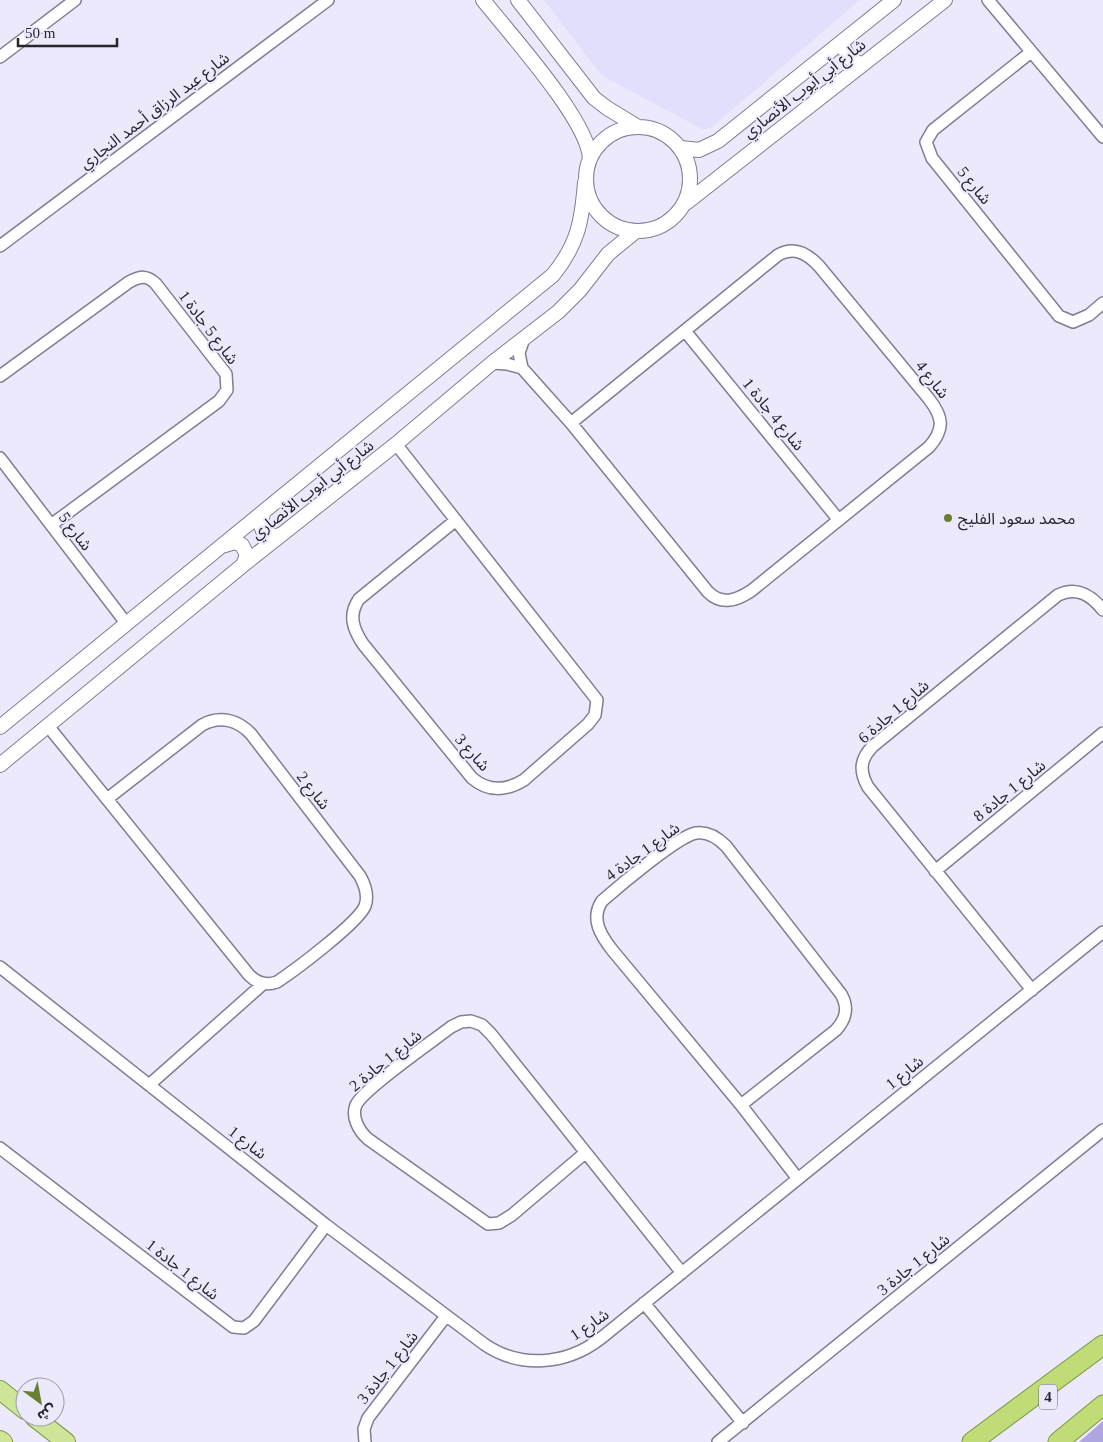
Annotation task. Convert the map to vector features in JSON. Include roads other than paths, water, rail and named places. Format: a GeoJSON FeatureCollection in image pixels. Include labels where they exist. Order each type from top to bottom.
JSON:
{"type":"FeatureCollection","features":[{"type":"Feature","properties":{"kind":"highway"},"geometry":{"type":"LineString","coordinates":[[972,1442],[1103,1345]]}},
{"type":"Feature","properties":{"kind":"highway","name":"4"},"geometry":{"type":"LineString","coordinates":[[993,1442],[1103,1352]]}},
{"type":"Feature","properties":{"kind":"highway"},"geometry":{"type":"LineString","coordinates":[[1062,1439],[1103,1405]]}},
{"type":"Feature","properties":{"kind":"main road"},"geometry":{"type":"LineString","coordinates":[[0,1390],[15,1402]]}},
{"type":"Feature","properties":{"kind":"main road"},"geometry":{"type":"LineString","coordinates":[[47,1427],[66,1442]]}},
{"type":"Feature","properties":{"kind":"street"},"geometry":{"type":"LineString","coordinates":[[0,57],[75,0]]}},
{"type":"Feature","properties":{"kind":"street","name":"شارع عبد الرزاق أحمد النجاري"},"geometry":{"type":"LineString","coordinates":[[0,246],[328,0]]}},
{"type":"Feature","properties":{"kind":"street"},"geometry":{"type":"LineString","coordinates":[[483,0],[572,115],[588,143],[590,160]]}},
{"type":"Feature","properties":{"kind":"street"},"geometry":{"type":"LineString","coordinates":[[518,0],[594,98],[612,112],[638,127]]}},
{"type":"Feature","properties":{"kind":"street","name":"شارع أبي أيوب الأنصاري"},"geometry":{"type":"LineString","coordinates":[[681,148],[699,150],[718,141],[894,0]]}},
{"type":"Feature","properties":{"kind":"street","name":"شارع أبي أيوب الأنصاري"},"geometry":{"type":"LineString","coordinates":[[685,204],[945,0]]}},
{"type":"Feature","properties":{"kind":"street"},"geometry":{"type":"LineString","coordinates":[[988,0],[1103,137]]}},
{"type":"Feature","properties":{"kind":"street"},"geometry":{"type":"LineString","coordinates":[[841,43],[849,58],[862,65]]}},
{"type":"Feature","properties":{"kind":"street","name":"شارع 5"},"geometry":{"type":"LineString","coordinates":[[1031,52],[933,130],[926,142],[932,158],[1059,316],[1073,322],[1088,315],[1103,303]]}},
{"type":"Feature","properties":{"kind":"street"},"geometry":{"type":"LineString","coordinates":[[630,127],[638,127],[650,127],[665,133],[681,148],[691,172],[690,188],[685,204],[676,216],[664,225],[649,230],[636,231],[614,226],[599,215],[589,200],[585,182],[590,160],[596,148],[611,134],[630,127]]}},
{"type":"Feature","properties":{"kind":"street","name":"شارع أبي أيوب الأنصاري"},"geometry":{"type":"LineString","coordinates":[[0,727],[553,276],[569,254],[579,230],[585,182]]}},
{"type":"Feature","properties":{"kind":"street","name":"شارع أبي أيوب الأنصاري"},"geometry":{"type":"LineString","coordinates":[[0,765],[243,565],[396,444],[492,363],[569,302],[608,254],[620,242],[636,231]]}},
{"type":"Feature","properties":{"kind":"street","name":"شارع 4"},"geometry":{"type":"LineString","coordinates":[[522,368],[571,423],[708,592],[719,600],[730,601],[747,594],[936,439],[940,432],[941,418],[930,399],[810,257],[791,250],[778,255],[571,423]]}},
{"type":"Feature","properties":{"kind":"street","name":"شارع 5 جادة 1"},"geometry":{"type":"LineString","coordinates":[[0,376],[129,282],[141,277],[146,277],[156,284],[226,374],[227,390],[219,401],[50,525]]}},
{"type":"Feature","properties":{"kind":"street","name":"شارع 4 جادة 1"},"geometry":{"type":"LineString","coordinates":[[685,331],[838,519]]}},
{"type":"Feature","properties":{"kind":"street"},"geometry":{"type":"LineString","coordinates":[[492,363],[522,368],[519,353],[524,338]]}},
{"type":"Feature","properties":{"kind":"street","name":"شارع 3"},"geometry":{"type":"LineString","coordinates":[[396,444],[592,692],[598,704],[595,715],[588,724],[524,780],[499,789],[484,787],[472,778],[363,644],[354,628],[352,613],[360,600],[456,520]]}},
{"type":"Feature","properties":{"kind":"street","name":"شارع 5"},"geometry":{"type":"LineString","coordinates":[[0,458],[126,623]]}},
{"type":"Feature","properties":{"kind":"street"},"geometry":{"type":"LineString","coordinates":[[263,514],[260,523],[266,534],[274,537],[282,534]]}},
{"type":"Feature","properties":{"kind":"street"},"geometry":{"type":"LineString","coordinates":[[224,545],[235,542],[245,548],[247,559],[243,565]]}},
{"type":"Feature","properties":{"kind":"street","name":"شارع 1 جادة 6"},"geometry":{"type":"LineString","coordinates":[[1032,990],[868,787],[862,775],[864,757],[873,746],[1058,595],[1069,591],[1081,592],[1092,598],[1103,610]]}},
{"type":"Feature","properties":{"kind":"street","name":"شارع 2"},"geometry":{"type":"LineString","coordinates":[[107,799],[210,721],[220,719],[232,721],[243,726],[251,734],[360,876],[366,894],[365,906],[351,923],[282,979],[272,984],[263,984],[149,1085]]}},
{"type":"Feature","properties":{"kind":"street"},"geometry":{"type":"LineString","coordinates":[[48,726],[249,975],[263,984]]}},
{"type":"Feature","properties":{"kind":"street","name":"شارع 1 جادة 8"},"geometry":{"type":"LineString","coordinates":[[935,871],[1103,733]]}},
{"type":"Feature","properties":{"kind":"street","name":"شارع 1 جادة 4"},"geometry":{"type":"LineString","coordinates":[[740,1105],[836,1030],[844,1020],[846,1004],[841,994],[726,846],[716,837],[696,833],[678,842],[610,895],[599,906],[596,919],[603,936],[613,952],[740,1105],[798,1179]]}},
{"type":"Feature","properties":{"kind":"street","name":"شارع 1"},"geometry":{"type":"LineString","coordinates":[[0,967],[326,1225],[446,1316],[497,1352],[523,1360],[545,1361],[585,1350],[600,1340],[1103,932]]}},
{"type":"Feature","properties":{"kind":"street","name":"شارع 1 جادة 2"},"geometry":{"type":"LineString","coordinates":[[585,1154],[512,1215],[499,1223],[488,1224],[368,1139],[356,1122],[354,1110],[359,1099],[380,1081],[451,1027],[471,1020],[482,1025],[497,1040],[585,1154],[682,1272]]}},
{"type":"Feature","properties":{"kind":"street","name":"شارع 1 جادة 3"},"geometry":{"type":"LineString","coordinates":[[718,1442],[744,1423],[1103,1130]]}},
{"type":"Feature","properties":{"kind":"street","name":"شارع 1 جادة 1"},"geometry":{"type":"LineString","coordinates":[[0,1148],[233,1327],[244,1328],[254,1321],[326,1225]]}},
{"type":"Feature","properties":{"kind":"street"},"geometry":{"type":"LineString","coordinates":[[644,1303],[744,1423]]}},
{"type":"Feature","properties":{"kind":"street","name":"شارع 1 جادة 3"},"geometry":{"type":"LineString","coordinates":[[365,1442],[364,1429],[368,1418],[446,1316]]}},
{"type":"Feature","properties":{"kind":"place","name":"محمد سعود الفليج"},"geometry":{"type":"Point","coordinates":[948,518]}}]}
